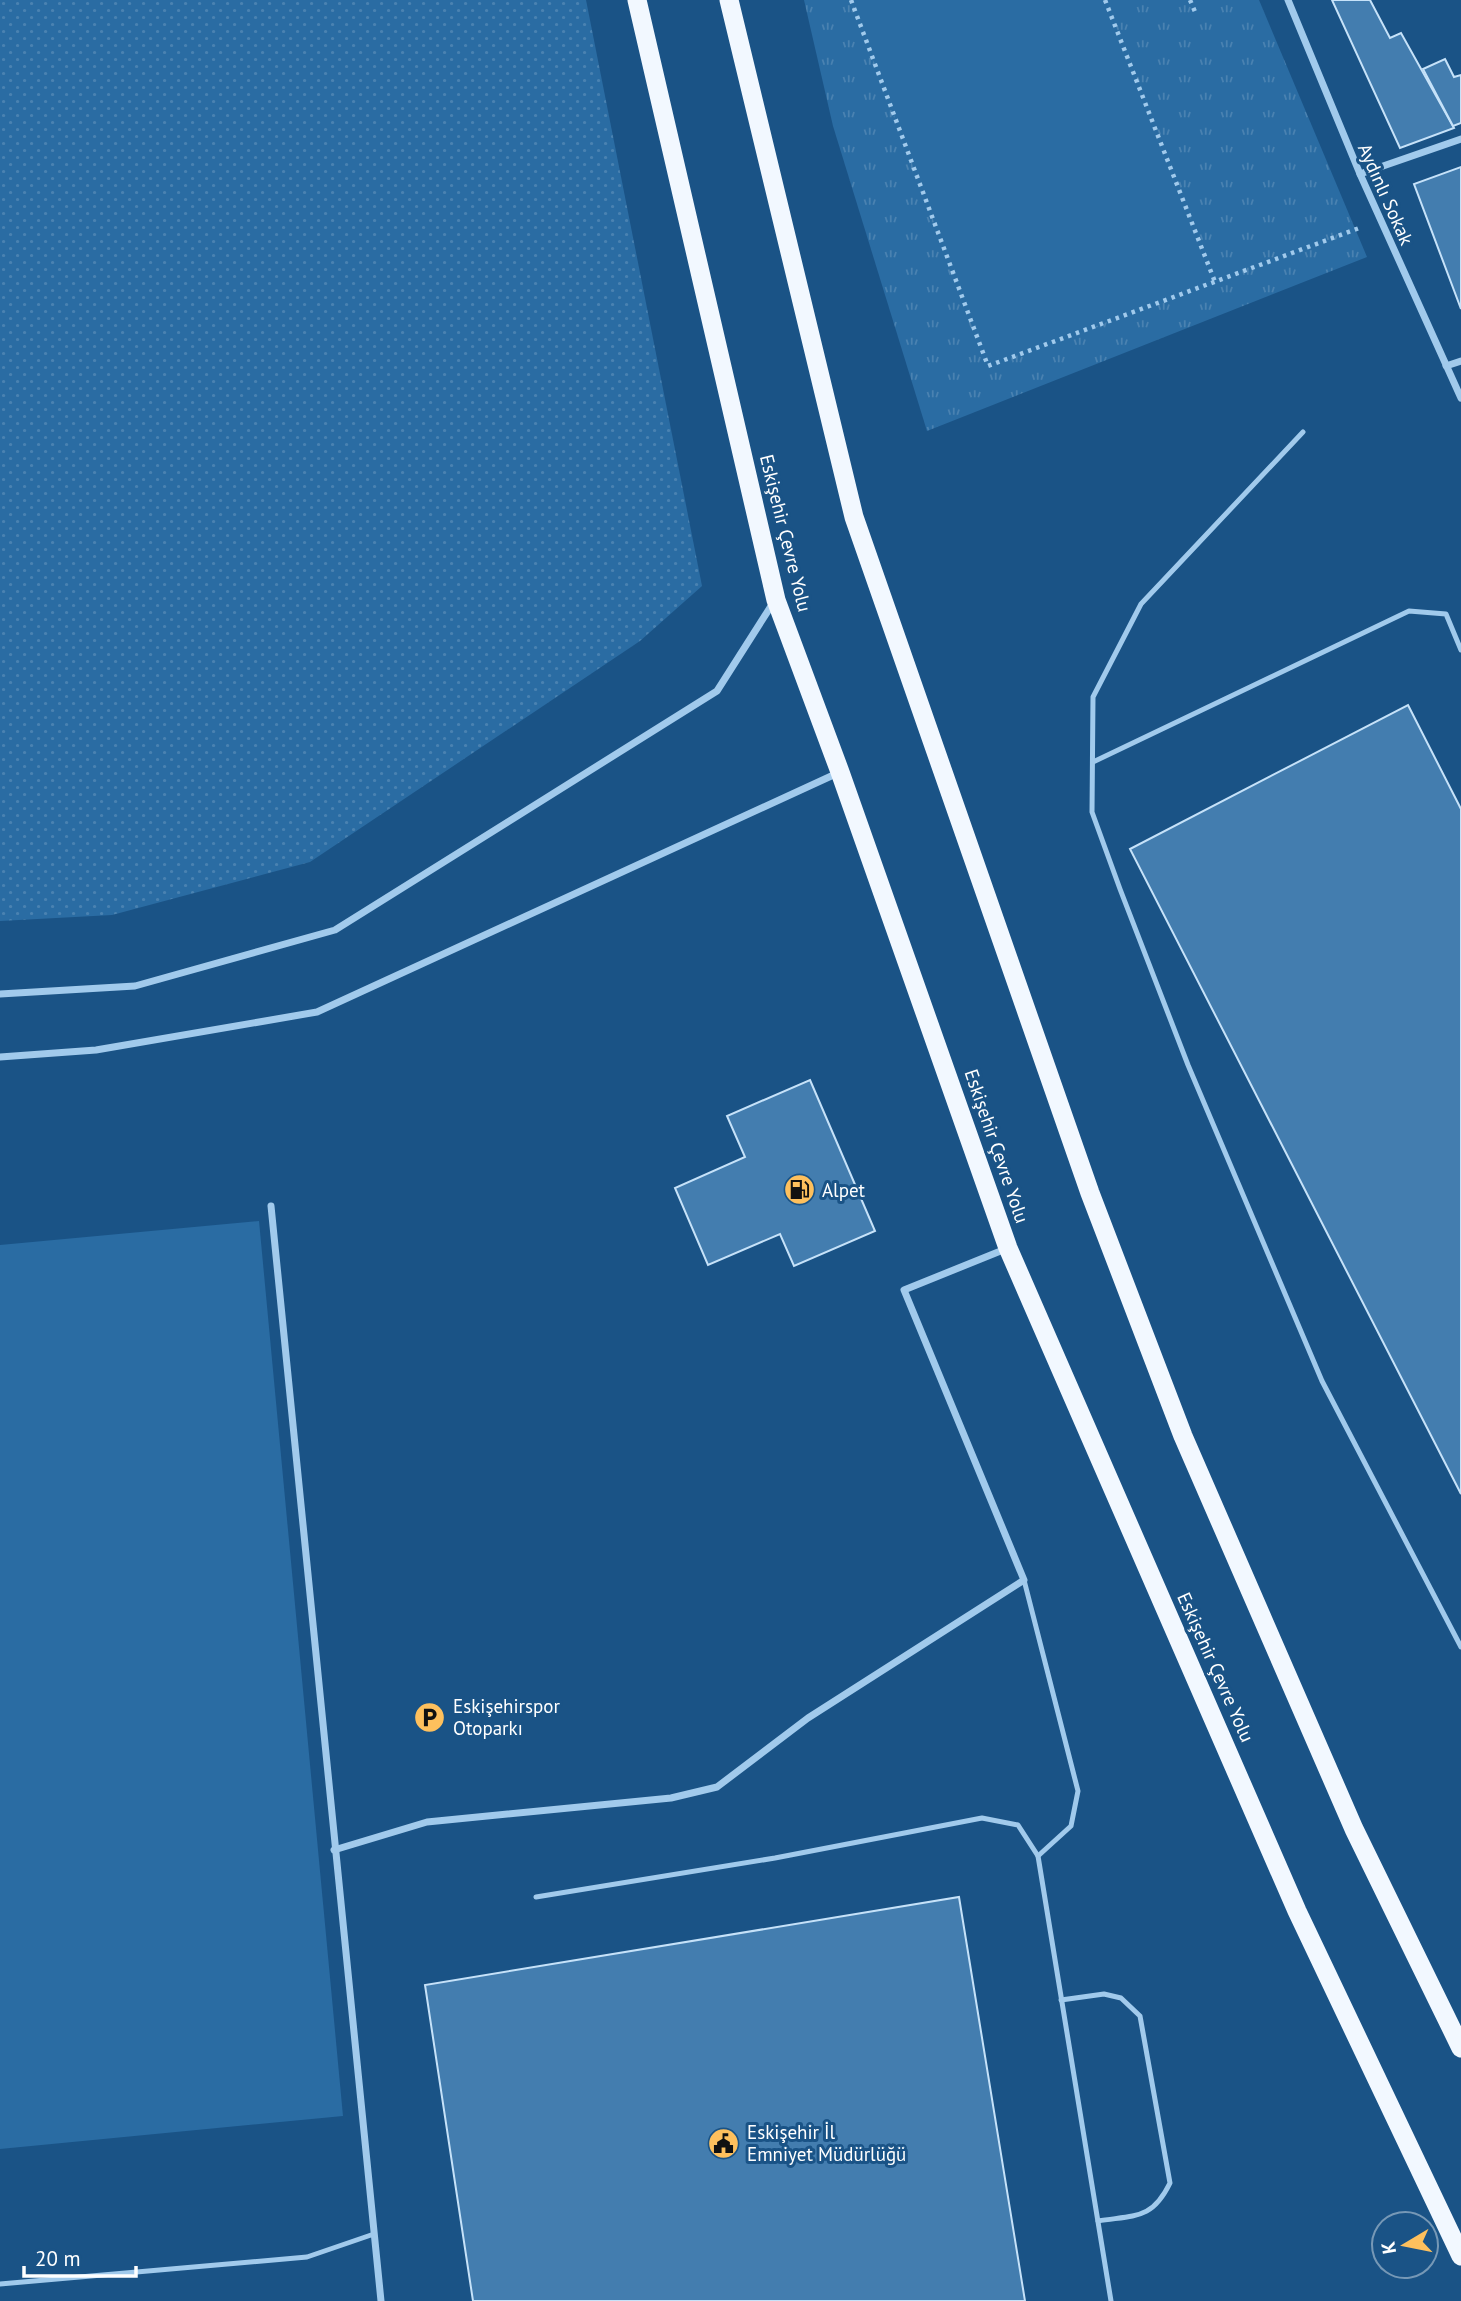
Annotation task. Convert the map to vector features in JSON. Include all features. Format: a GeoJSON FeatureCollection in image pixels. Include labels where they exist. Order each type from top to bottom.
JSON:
{"type":"FeatureCollection","features":[{"type":"Feature","properties":{"kind":"highway","name":"Eskişehir Çevre Yolu"},"geometry":{"type":"LineString","coordinates":[[637,0],[776,600],[1009,1248],[1297,1910],[1461,2256]]}},
{"type":"Feature","properties":{"kind":"highway"},"geometry":{"type":"LineString","coordinates":[[729,0],[854,517],[1090,1193],[1188,1449],[1354,1829],[1461,2048]]}},
{"type":"Feature","properties":{"kind":"street","name":"Aydınlı Sokak"},"geometry":{"type":"LineString","coordinates":[[1288,0],[1380,221],[1461,398]]}},
{"type":"Feature","properties":{"kind":"street"},"geometry":{"type":"LineString","coordinates":[[1360,174],[1461,139]]}},
{"type":"Feature","properties":{"kind":"street"},"geometry":{"type":"LineString","coordinates":[[1446,366],[1461,361]]}},
{"type":"Feature","properties":{"kind":"street"},"geometry":{"type":"LineString","coordinates":[[0,994],[135,986],[335,930],[716,691],[776,600]]}},
{"type":"Feature","properties":{"kind":"street"},"geometry":{"type":"LineString","coordinates":[[0,1057],[96,1050],[317,1012],[840,772]]}},
{"type":"Feature","properties":{"kind":"street"},"geometry":{"type":"LineString","coordinates":[[271,1206],[381,2301]]}},
{"type":"Feature","properties":{"kind":"street"},"geometry":{"type":"LineString","coordinates":[[334,1850],[427,1822],[671,1798],[717,1787],[808,1718],[1024,1580],[904,1290],[1009,1248]]}},
{"type":"Feature","properties":{"kind":"lane"},"geometry":{"type":"LineString","coordinates":[[1303,432],[1141,604],[1093,697],[1092,812],[1188,1065],[1322,1381],[1461,1647]]}},
{"type":"Feature","properties":{"kind":"lane"},"geometry":{"type":"LineString","coordinates":[[1093,762],[1409,611],[1446,614],[1461,650]]}},
{"type":"Feature","properties":{"kind":"lane"},"geometry":{"type":"LineString","coordinates":[[1024,1580],[1078,1791],[1071,1826],[1038,1856]]}},
{"type":"Feature","properties":{"kind":"lane"},"geometry":{"type":"LineString","coordinates":[[536,1897],[775,1858],[982,1818],[1018,1825],[1038,1856],[1111,2301]]}},
{"type":"Feature","properties":{"kind":"lane"},"geometry":{"type":"LineString","coordinates":[[1061,2000],[1104,1994],[1121,1998],[1140,2016],[1170,2183],[1161,2201],[1147,2213],[1098,2221]]}},
{"type":"Feature","properties":{"kind":"lane"},"geometry":{"type":"LineString","coordinates":[[0,2284],[306,2257],[374,2234]]}},
{"type":"Feature","properties":{"kind":"path"},"geometry":{"type":"LineString","coordinates":[[851,0],[988,366],[1380,221]]}},
{"type":"Feature","properties":{"kind":"path"},"geometry":{"type":"LineString","coordinates":[[1105,0],[1215,282]]}},
{"type":"Feature","properties":{"kind":"path"},"geometry":{"type":"LineString","coordinates":[[1190,0],[1196,14]]}},
{"type":"Feature","properties":{"kind":"green space"},"geometry":{"type":"Polygon","coordinates":[[[0,0],[586,0],[702,586],[640,641],[310,862],[112,915],[0,921],[0,0]]]}},
{"type":"Feature","properties":{"kind":"green space"},"geometry":{"type":"Polygon","coordinates":[[[804,0],[1259,0],[1367,257],[927,431],[833,126],[804,0]]]}},
{"type":"Feature","properties":{"kind":"green space"},"geometry":{"type":"Polygon","coordinates":[[[851,0],[1105,0],[1215,282],[988,366],[851,0]]]}},
{"type":"Feature","properties":{"kind":"green space"},"geometry":{"type":"Polygon","coordinates":[[[259,1221],[343,2116],[0,2149],[0,1245],[259,1221]]]}},
{"type":"Feature","properties":{"kind":"building"},"geometry":{"type":"Polygon","coordinates":[[[1332,0],[1370,0],[1390,38],[1401,33],[1454,128],[1400,148],[1332,0]]]}},
{"type":"Feature","properties":{"kind":"building"},"geometry":{"type":"Polygon","coordinates":[[[1445,59],[1454,77],[1461,75],[1461,123],[1453,126],[1423,69],[1445,59]]]}},
{"type":"Feature","properties":{"kind":"building"},"geometry":{"type":"Polygon","coordinates":[[[1461,167],[1461,309],[1414,184],[1461,167]]]}},
{"type":"Feature","properties":{"kind":"building"},"geometry":{"type":"Polygon","coordinates":[[[1408,705],[1461,809],[1461,1494],[1130,849],[1408,705]]]}},
{"type":"Feature","properties":{"kind":"building"},"geometry":{"type":"Polygon","coordinates":[[[810,1080],[875,1231],[794,1266],[780,1234],[708,1265],[675,1188],[745,1157],[727,1116],[810,1080]]]}},
{"type":"Feature","properties":{"kind":"building","name":"Eskişehir İl Emniyet Müdürlüğü"},"geometry":{"type":"Polygon","coordinates":[[[959,1897],[1025,2301],[473,2301],[425,1985],[959,1897]]]}},
{"type":"Feature","properties":{"kind":"place","name":"Alpet"},"geometry":{"type":"Point","coordinates":[799,1190]}},
{"type":"Feature","properties":{"kind":"place","name":"Eskişehirspor Otoparkı"},"geometry":{"type":"Point","coordinates":[430,1717]}},
{"type":"Feature","properties":{"kind":"place","name":"Eskişehir İl Emniyet Müdürlüğü"},"geometry":{"type":"Point","coordinates":[724,2143]}}]}
